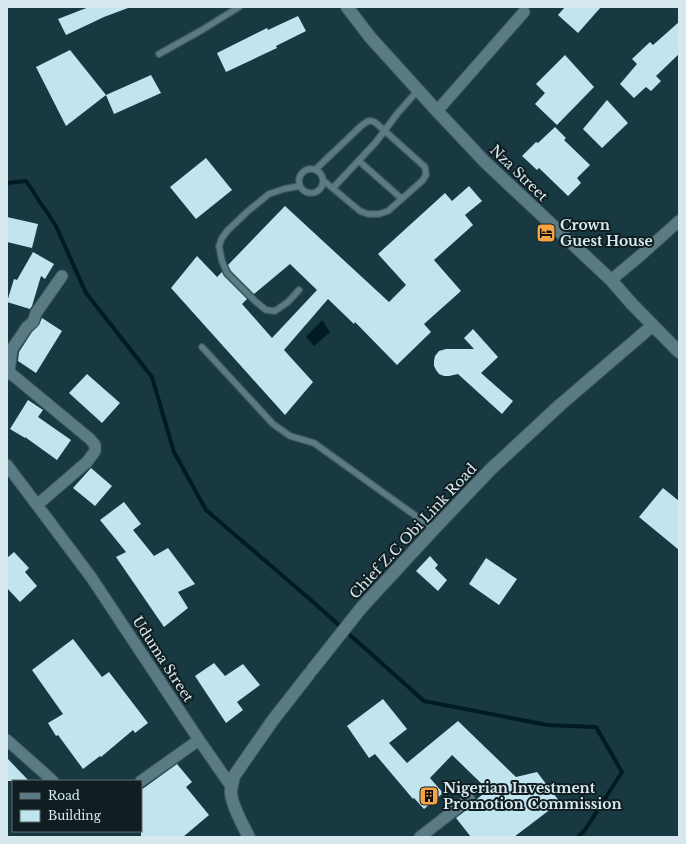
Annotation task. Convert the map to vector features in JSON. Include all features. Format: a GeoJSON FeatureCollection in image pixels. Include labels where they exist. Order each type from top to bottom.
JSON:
{"type":"FeatureCollection","features":[{"type":"Feature","properties":{"kind":"street","name":"Nza Street"},"geometry":{"type":"LineString","coordinates":[[347,7],[370,37],[485,162],[611,280],[630,303],[679,352]]}},
{"type":"Feature","properties":{"kind":"street"},"geometry":{"type":"LineString","coordinates":[[437,111],[524,12]]}},
{"type":"Feature","properties":{"kind":"street"},"geometry":{"type":"LineString","coordinates":[[611,280],[679,221]]}},
{"type":"Feature","properties":{"kind":"street"},"geometry":{"type":"LineString","coordinates":[[37,505],[87,462],[95,451],[94,445],[90,439],[8,373],[12,349],[27,327],[33,322],[36,313],[62,276]]}},
{"type":"Feature","properties":{"kind":"street","name":"Chief Z.C Obi Link Road"},"geometry":{"type":"LineString","coordinates":[[231,786],[234,776],[273,720],[362,607],[490,470],[560,406],[652,326]]}},
{"type":"Feature","properties":{"kind":"street","name":"Uduma Street"},"geometry":{"type":"LineString","coordinates":[[7,465],[91,577],[231,786],[230,794],[232,801],[248,837]]}},
{"type":"Feature","properties":{"kind":"street"},"geometry":{"type":"LineString","coordinates":[[7,740],[52,780]]}},
{"type":"Feature","properties":{"kind":"street"},"geometry":{"type":"LineString","coordinates":[[142,780],[199,740]]}},
{"type":"Feature","properties":{"kind":"street"},"geometry":{"type":"LineString","coordinates":[[420,837],[469,799]]}},
{"type":"Feature","properties":{"kind":"lane"},"geometry":{"type":"LineString","coordinates":[[159,54],[239,7]]}},
{"type":"Feature","properties":{"kind":"lane"},"geometry":{"type":"LineString","coordinates":[[333,188],[376,142],[418,90]]}},
{"type":"Feature","properties":{"kind":"lane"},"geometry":{"type":"LineString","coordinates":[[316,169],[361,126],[368,121],[372,121],[376,122],[384,131],[425,167],[426,175],[422,181],[388,211],[379,214],[368,214],[360,211],[324,181],[320,172],[316,169],[306,169],[302,172],[299,181],[303,190],[311,193],[320,189],[324,181]]}},
{"type":"Feature","properties":{"kind":"lane"},"geometry":{"type":"LineString","coordinates":[[359,161],[402,198]]}},
{"type":"Feature","properties":{"kind":"lane"},"geometry":{"type":"LineString","coordinates":[[299,290],[288,302],[275,311],[266,310],[227,273],[222,261],[219,246],[222,238],[228,230],[269,194],[300,186]]}},
{"type":"Feature","properties":{"kind":"lane"},"geometry":{"type":"LineString","coordinates":[[202,347],[273,424],[290,436],[314,443],[434,529]]}},
{"type":"Feature","properties":{"kind":"water"},"geometry":{"type":"Polygon","coordinates":[[[322,320],[330,332],[314,346],[306,337],[322,320]]]}},
{"type":"Feature","properties":{"kind":"building"},"geometry":{"type":"Polygon","coordinates":[[[89,7],[128,8],[104,17],[66,35],[58,19],[89,7]]]}},
{"type":"Feature","properties":{"kind":"building"},"geometry":{"type":"Polygon","coordinates":[[[565,7],[601,7],[578,33],[558,15],[565,7]]]}},
{"type":"Feature","properties":{"kind":"building"},"geometry":{"type":"Polygon","coordinates":[[[298,16],[306,31],[276,46],[277,48],[226,72],[217,53],[267,28],[268,30],[298,16]]]}},
{"type":"Feature","properties":{"kind":"building"},"geometry":{"type":"Polygon","coordinates":[[[679,22],[679,54],[656,76],[661,81],[651,91],[646,87],[634,98],[620,84],[637,64],[632,59],[650,42],[653,45],[679,22]]]}},
{"type":"Feature","properties":{"kind":"building"},"geometry":{"type":"Polygon","coordinates":[[[70,50],[106,95],[66,126],[36,67],[70,50]]]}},
{"type":"Feature","properties":{"kind":"building"},"geometry":{"type":"Polygon","coordinates":[[[565,55],[594,87],[557,125],[535,104],[545,93],[536,84],[565,55]]]}},
{"type":"Feature","properties":{"kind":"building"},"geometry":{"type":"Polygon","coordinates":[[[151,75],[161,93],[114,114],[106,95],[151,75]]]}},
{"type":"Feature","properties":{"kind":"building"},"geometry":{"type":"Polygon","coordinates":[[[607,100],[628,123],[602,148],[583,129],[607,100]]]}},
{"type":"Feature","properties":{"kind":"building"},"geometry":{"type":"Polygon","coordinates":[[[555,127],[566,138],[564,140],[590,165],[577,178],[581,183],[568,196],[539,168],[537,170],[522,156],[536,142],[538,143],[555,127]]]}},
{"type":"Feature","properties":{"kind":"building"},"geometry":{"type":"Polygon","coordinates":[[[206,158],[232,190],[196,219],[170,187],[206,158]]]}},
{"type":"Feature","properties":{"kind":"building"},"geometry":{"type":"Polygon","coordinates":[[[469,186],[482,201],[465,215],[473,225],[434,260],[461,291],[424,324],[431,332],[397,365],[355,322],[354,324],[328,299],[284,350],[313,382],[285,415],[171,288],[197,256],[217,277],[222,272],[224,276],[247,299],[242,304],[272,338],[317,290],[290,264],[254,294],[231,271],[228,265],[285,206],[389,302],[406,285],[378,254],[445,193],[452,201],[469,186]]]}},
{"type":"Feature","properties":{"kind":"building"},"geometry":{"type":"Polygon","coordinates":[[[7,217],[38,224],[32,248],[7,242],[7,217]]]}},
{"type":"Feature","properties":{"kind":"building"},"geometry":{"type":"Polygon","coordinates":[[[33,252],[54,264],[45,279],[41,276],[30,309],[7,302],[14,279],[17,280],[33,252]]]}},
{"type":"Feature","properties":{"kind":"building"},"geometry":{"type":"Polygon","coordinates":[[[42,318],[62,331],[36,373],[18,361],[19,352],[32,332],[39,325],[42,318]]]}},
{"type":"Feature","properties":{"kind":"building"},"geometry":{"type":"Polygon","coordinates":[[[473,329],[498,357],[481,373],[513,401],[502,414],[458,374],[444,376],[439,374],[434,366],[435,356],[439,351],[446,349],[474,349],[464,338],[473,329]]]}},
{"type":"Feature","properties":{"kind":"building"},"geometry":{"type":"Polygon","coordinates":[[[87,374],[120,403],[102,423],[69,393],[87,374]]]}},
{"type":"Feature","properties":{"kind":"building"},"geometry":{"type":"Polygon","coordinates":[[[28,400],[43,410],[38,417],[71,440],[57,460],[25,437],[10,429],[28,400]]]}},
{"type":"Feature","properties":{"kind":"building"},"geometry":{"type":"Polygon","coordinates":[[[91,468],[112,486],[95,506],[73,488],[91,468]]]}},
{"type":"Feature","properties":{"kind":"building"},"geometry":{"type":"Polygon","coordinates":[[[663,488],[679,501],[679,550],[639,517],[663,488]]]}},
{"type":"Feature","properties":{"kind":"building"},"geometry":{"type":"Polygon","coordinates":[[[124,502],[141,524],[133,530],[154,556],[168,548],[195,584],[178,592],[188,608],[164,627],[116,557],[126,552],[100,520],[124,502]]]}},
{"type":"Feature","properties":{"kind":"building"},"geometry":{"type":"Polygon","coordinates":[[[14,552],[29,568],[25,572],[37,586],[20,602],[7,588],[7,558],[14,552]]]}},
{"type":"Feature","properties":{"kind":"building"},"geometry":{"type":"Polygon","coordinates":[[[430,556],[438,565],[435,568],[447,580],[438,591],[416,571],[430,556]]]}},
{"type":"Feature","properties":{"kind":"building"},"geometry":{"type":"Polygon","coordinates":[[[486,558],[517,579],[499,605],[469,584],[486,558]]]}},
{"type":"Feature","properties":{"kind":"building"},"geometry":{"type":"Polygon","coordinates":[[[73,639],[102,677],[109,672],[148,723],[135,733],[133,730],[101,757],[100,756],[83,769],[58,735],[56,736],[48,723],[63,714],[32,670],[73,639]]]}},
{"type":"Feature","properties":{"kind":"building"},"geometry":{"type":"Polygon","coordinates":[[[214,663],[225,676],[243,664],[260,685],[237,702],[243,710],[226,723],[195,676],[214,663]]]}},
{"type":"Feature","properties":{"kind":"building"},"geometry":{"type":"Polygon","coordinates":[[[383,699],[407,729],[389,743],[407,763],[458,721],[516,777],[537,772],[560,802],[514,837],[471,837],[456,818],[473,805],[483,794],[483,785],[452,755],[430,778],[443,793],[424,809],[414,798],[413,799],[375,754],[369,758],[347,726],[383,699]]]}},
{"type":"Feature","properties":{"kind":"building"},"geometry":{"type":"Polygon","coordinates":[[[7,758],[28,780],[7,781],[7,758]]]}},
{"type":"Feature","properties":{"kind":"building"},"geometry":{"type":"Polygon","coordinates":[[[177,764],[192,782],[186,787],[209,815],[183,837],[141,837],[142,789],[177,764]]]}},
{"type":"Feature","properties":{"kind":"waterway"},"geometry":{"type":"LineString","coordinates":[[7,183],[26,181],[56,226],[86,293],[152,377],[174,452],[206,510],[312,601],[424,701],[547,725],[596,727],[622,772],[585,830],[578,837]]}},
{"type":"Feature","properties":{"kind":"place","name":"Crown Guest House"},"geometry":{"type":"Point","coordinates":[546,233]}},
{"type":"Feature","properties":{"kind":"place","name":"Nigerian Investment Promotion Commission"},"geometry":{"type":"Point","coordinates":[429,796]}}]}
